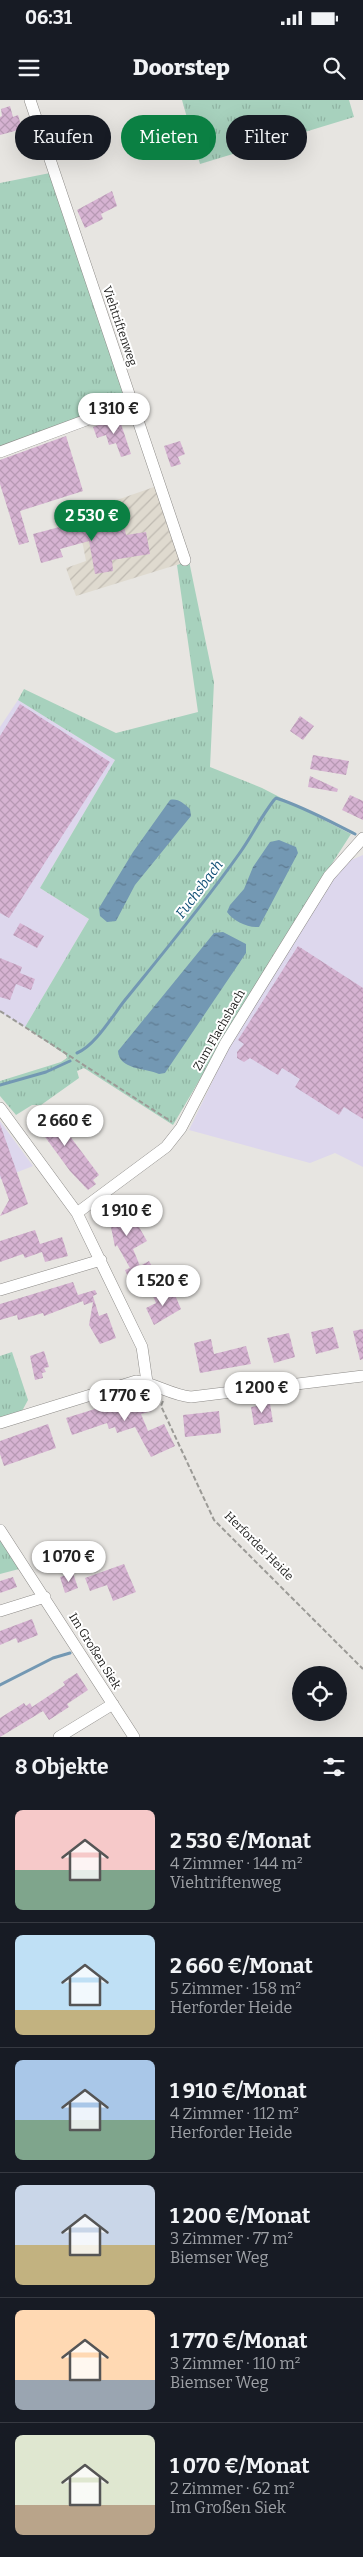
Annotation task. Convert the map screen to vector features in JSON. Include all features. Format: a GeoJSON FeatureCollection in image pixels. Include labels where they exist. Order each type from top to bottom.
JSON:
{"type":"FeatureCollection","features":[{"type":"Feature","properties":{"kind":"street","name":"Viehtriftenweg"},"geometry":{"type":"LineString","coordinates":[[30,100],[185,560]]}},
{"type":"Feature","properties":{"kind":"street"},"geometry":{"type":"LineString","coordinates":[[0,452],[132,403]]}},
{"type":"Feature","properties":{"kind":"street","name":"Zum Flachsbach"},"geometry":{"type":"LineString","coordinates":[[77,1213],[160,1152],[181,1128],[226,1044],[329,876],[363,838]]}},
{"type":"Feature","properties":{"kind":"street"},"geometry":{"type":"LineString","coordinates":[[0,1108],[77,1213],[142,1347],[147,1382]]}},
{"type":"Feature","properties":{"kind":"street"},"geometry":{"type":"LineString","coordinates":[[0,1290],[101,1260]]}},
{"type":"Feature","properties":{"kind":"street"},"geometry":{"type":"LineString","coordinates":[[0,1423],[127,1383],[147,1382],[167,1392],[192,1397],[363,1376]]}},
{"type":"Feature","properties":{"kind":"street","name":"Im Großen Siek"},"geometry":{"type":"LineString","coordinates":[[0,1530],[134,1737]]}},
{"type":"Feature","properties":{"kind":"street"},"geometry":{"type":"LineString","coordinates":[[0,1611],[45,1597]]}},
{"type":"Feature","properties":{"kind":"street"},"geometry":{"type":"LineString","coordinates":[[59,1737],[113,1704]]}},
{"type":"Feature","properties":{"kind":"path"},"geometry":{"type":"LineString","coordinates":[[0,1011],[181,1128]]}},
{"type":"Feature","properties":{"kind":"path","name":"Herforder Heide"},"geometry":{"type":"LineString","coordinates":[[167,1392],[161,1406],[214,1520],[363,1669]]}},
{"type":"Feature","properties":{"kind":"shaded area"},"geometry":{"type":"Polygon","coordinates":[[[166,485],[189,561],[76,596],[66,568],[86,561],[77,514],[154,487],[166,485]]]}},
{"type":"Feature","properties":{"kind":"shaded area"},"geometry":{"type":"Polygon","coordinates":[[[18,700],[115,760],[40,888],[89,919],[25,1027],[0,1012],[0,727],[18,700]]]}},
{"type":"Feature","properties":{"kind":"shaded area"},"geometry":{"type":"Polygon","coordinates":[[[363,855],[363,1167],[335,1153],[310,1163],[189,1130],[229,1047],[342,864],[363,855]]]}},
{"type":"Feature","properties":{"kind":"shaded area"},"geometry":{"type":"Polygon","coordinates":[[[0,1121],[33,1166],[0,1179],[0,1121]]]}},
{"type":"Feature","properties":{"kind":"green space"},"geometry":{"type":"Polygon","coordinates":[[[182,100],[349,100],[354,117],[307,131],[307,115],[226,115],[226,156],[216,159],[216,115],[186,115],[182,100]]]}},
{"type":"Feature","properties":{"kind":"green space"},"geometry":{"type":"Polygon","coordinates":[[[199,160],[213,160],[200,164],[199,160]]]}},
{"type":"Feature","properties":{"kind":"green space"},"geometry":{"type":"Polygon","coordinates":[[[50,173],[126,398],[115,407],[0,450],[0,183],[50,173]]]}},
{"type":"Feature","properties":{"kind":"green space"},"geometry":{"type":"Polygon","coordinates":[[[189,561],[214,682],[210,767],[262,788],[351,834],[275,952],[173,1125],[84,1068],[77,1071],[79,1078],[41,1105],[32,1105],[16,1115],[0,1096],[0,1081],[61,1062],[67,1058],[66,1055],[25,1027],[89,919],[40,888],[115,760],[18,700],[24,689],[116,733],[198,712],[177,565],[189,561]]]}},
{"type":"Feature","properties":{"kind":"green space"},"geometry":{"type":"Polygon","coordinates":[[[12,1352],[28,1400],[22,1411],[0,1418],[0,1356],[12,1352]]]}},
{"type":"Feature","properties":{"kind":"green space"},"geometry":{"type":"Polygon","coordinates":[[[0,1540],[19,1569],[0,1574],[0,1540]]]}},
{"type":"Feature","properties":{"kind":"water"},"geometry":{"type":"Polygon","coordinates":[[[170,800],[183,803],[190,809],[191,816],[135,885],[116,921],[107,922],[100,916],[99,908],[133,852],[170,800]]]}},
{"type":"Feature","properties":{"kind":"water"},"geometry":{"type":"Polygon","coordinates":[[[279,840],[296,847],[298,853],[259,927],[241,923],[227,912],[230,905],[244,889],[253,867],[270,842],[279,840]]]}},
{"type":"Feature","properties":{"kind":"water"},"geometry":{"type":"Polygon","coordinates":[[[223,932],[246,944],[246,953],[165,1073],[159,1074],[123,1062],[118,1051],[214,933],[223,932]]]}},
{"type":"Feature","properties":{"kind":"building"},"geometry":{"type":"Polygon","coordinates":[[[10,106],[13,117],[15,116],[15,131],[0,135],[0,117],[2,116],[1,109],[10,106]]]}},
{"type":"Feature","properties":{"kind":"building"},"geometry":{"type":"Polygon","coordinates":[[[112,191],[117,206],[101,214],[103,219],[85,228],[77,210],[112,191]]]}},
{"type":"Feature","properties":{"kind":"building"},"geometry":{"type":"Polygon","coordinates":[[[119,418],[131,454],[121,457],[116,443],[109,445],[106,435],[97,438],[93,427],[119,418]]]}},
{"type":"Feature","properties":{"kind":"building"},"geometry":{"type":"Polygon","coordinates":[[[66,436],[83,491],[20,511],[29,542],[19,545],[0,484],[0,460],[66,436]]]}},
{"type":"Feature","properties":{"kind":"building"},"geometry":{"type":"Polygon","coordinates":[[[180,441],[185,454],[178,457],[181,464],[171,467],[164,446],[180,441]]]}},
{"type":"Feature","properties":{"kind":"building"},"geometry":{"type":"Polygon","coordinates":[[[104,513],[107,529],[124,526],[126,535],[146,532],[150,554],[112,560],[113,571],[95,574],[89,541],[60,549],[63,557],[41,563],[33,534],[86,520],[85,516],[104,513]]]}},
{"type":"Feature","properties":{"kind":"building"},"geometry":{"type":"Polygon","coordinates":[[[20,704],[110,762],[9,918],[0,913],[0,736],[20,704]]]}},
{"type":"Feature","properties":{"kind":"building"},"geometry":{"type":"Polygon","coordinates":[[[300,716],[314,726],[303,740],[290,731],[300,716]]]}},
{"type":"Feature","properties":{"kind":"building"},"geometry":{"type":"Polygon","coordinates":[[[313,755],[349,761],[346,775],[310,769],[313,755]]]}},
{"type":"Feature","properties":{"kind":"building"},"geometry":{"type":"Polygon","coordinates":[[[310,776],[338,789],[337,792],[308,787],[310,776]]]}},
{"type":"Feature","properties":{"kind":"building"},"geometry":{"type":"Polygon","coordinates":[[[350,795],[363,801],[363,820],[342,810],[350,795]]]}},
{"type":"Feature","properties":{"kind":"building"},"geometry":{"type":"Polygon","coordinates":[[[20,923],[44,936],[37,948],[13,935],[20,923]]]}},
{"type":"Feature","properties":{"kind":"building"},"geometry":{"type":"Polygon","coordinates":[[[298,946],[363,988],[363,1119],[344,1107],[339,1115],[295,1087],[300,1079],[282,1068],[278,1075],[250,1058],[244,1062],[237,1058],[237,1052],[244,1044],[238,1040],[298,946]]]}},
{"type":"Feature","properties":{"kind":"building"},"geometry":{"type":"Polygon","coordinates":[[[0,958],[22,967],[20,973],[35,979],[31,990],[16,984],[10,1000],[0,997],[0,958]]]}},
{"type":"Feature","properties":{"kind":"building"},"geometry":{"type":"Polygon","coordinates":[[[48,1107],[99,1175],[93,1180],[96,1184],[88,1190],[70,1171],[29,1115],[36,1110],[39,1114],[48,1107]]]}},
{"type":"Feature","properties":{"kind":"building"},"geometry":{"type":"Polygon","coordinates":[[[0,1124],[28,1204],[0,1216],[9,1200],[0,1175],[0,1124]]]}},
{"type":"Feature","properties":{"kind":"building"},"geometry":{"type":"Polygon","coordinates":[[[136,1198],[141,1206],[131,1213],[147,1241],[133,1249],[140,1266],[149,1261],[154,1270],[144,1274],[145,1277],[131,1284],[125,1270],[130,1268],[117,1245],[115,1247],[110,1222],[106,1224],[98,1211],[114,1201],[119,1209],[136,1198]]]}},
{"type":"Feature","properties":{"kind":"building"},"geometry":{"type":"Polygon","coordinates":[[[35,1230],[40,1244],[62,1237],[68,1256],[45,1262],[42,1252],[25,1258],[23,1254],[0,1262],[0,1241],[35,1230]]]}},
{"type":"Feature","properties":{"kind":"building"},"geometry":{"type":"Polygon","coordinates":[[[73,1282],[78,1295],[95,1290],[97,1294],[93,1296],[99,1316],[107,1313],[116,1338],[100,1344],[89,1325],[93,1302],[84,1305],[83,1301],[44,1316],[43,1313],[18,1320],[17,1315],[0,1320],[0,1304],[73,1282]]]}},
{"type":"Feature","properties":{"kind":"building"},"geometry":{"type":"Polygon","coordinates":[[[163,1289],[167,1298],[175,1295],[181,1309],[154,1325],[146,1308],[156,1303],[152,1294],[163,1289]]]}},
{"type":"Feature","properties":{"kind":"building"},"geometry":{"type":"Polygon","coordinates":[[[333,1327],[339,1348],[316,1354],[311,1332],[333,1327]]]}},
{"type":"Feature","properties":{"kind":"building"},"geometry":{"type":"Polygon","coordinates":[[[363,1329],[363,1359],[360,1360],[353,1331],[363,1329]]]}},
{"type":"Feature","properties":{"kind":"building"},"geometry":{"type":"Polygon","coordinates":[[[289,1333],[295,1357],[274,1363],[267,1338],[289,1333]]]}},
{"type":"Feature","properties":{"kind":"building"},"geometry":{"type":"Polygon","coordinates":[[[211,1339],[214,1354],[246,1346],[251,1364],[200,1373],[194,1343],[211,1339]]]}},
{"type":"Feature","properties":{"kind":"building"},"geometry":{"type":"Polygon","coordinates":[[[44,1351],[49,1367],[44,1368],[46,1372],[42,1373],[43,1378],[35,1380],[30,1356],[44,1351]]]}},
{"type":"Feature","properties":{"kind":"building"},"geometry":{"type":"Polygon","coordinates":[[[146,1393],[152,1411],[141,1414],[148,1431],[164,1424],[175,1446],[151,1457],[135,1427],[117,1433],[115,1427],[109,1429],[107,1423],[72,1435],[66,1418],[146,1393]]]}},
{"type":"Feature","properties":{"kind":"building"},"geometry":{"type":"Polygon","coordinates":[[[270,1404],[273,1422],[254,1425],[251,1407],[270,1404]]]}},
{"type":"Feature","properties":{"kind":"building"},"geometry":{"type":"Polygon","coordinates":[[[219,1411],[221,1433],[185,1437],[183,1415],[219,1411]]]}},
{"type":"Feature","properties":{"kind":"building"},"geometry":{"type":"Polygon","coordinates":[[[48,1424],[56,1448],[4,1466],[0,1454],[0,1441],[48,1424]]]}},
{"type":"Feature","properties":{"kind":"building"},"geometry":{"type":"Polygon","coordinates":[[[95,1542],[97,1553],[72,1558],[69,1547],[95,1542]]]}},
{"type":"Feature","properties":{"kind":"building"},"geometry":{"type":"Polygon","coordinates":[[[124,1564],[136,1592],[113,1601],[107,1585],[90,1591],[85,1578],[124,1564]]]}},
{"type":"Feature","properties":{"kind":"building"},"geometry":{"type":"Polygon","coordinates":[[[73,1573],[78,1588],[65,1593],[60,1577],[73,1573]]]}},
{"type":"Feature","properties":{"kind":"building"},"geometry":{"type":"Polygon","coordinates":[[[13,1577],[17,1587],[0,1593],[0,1581],[13,1577]]]}},
{"type":"Feature","properties":{"kind":"building"},"geometry":{"type":"Polygon","coordinates":[[[32,1619],[38,1635],[18,1643],[16,1638],[0,1645],[0,1631],[32,1619]]]}},
{"type":"Feature","properties":{"kind":"building"},"geometry":{"type":"Polygon","coordinates":[[[77,1673],[88,1690],[67,1704],[69,1707],[49,1720],[43,1711],[0,1737],[0,1718],[24,1703],[26,1706],[30,1703],[32,1707],[65,1685],[63,1682],[77,1673]]]}},
{"type":"Feature","properties":{"kind":"waterway","name":"Fuchsbach"},"geometry":{"type":"LineString","coordinates":[[77,1053],[97,1037],[197,910],[239,854],[276,798],[306,810],[355,834]]}},
{"type":"Feature","properties":{"kind":"waterway","name":"Fuchsbach"},"geometry":{"type":"LineString","coordinates":[[0,1085],[46,1072],[70,1061]]}},
{"type":"Feature","properties":{"kind":"waterway"},"geometry":{"type":"LineString","coordinates":[[0,1685],[53,1658],[70,1653]]}}]}
